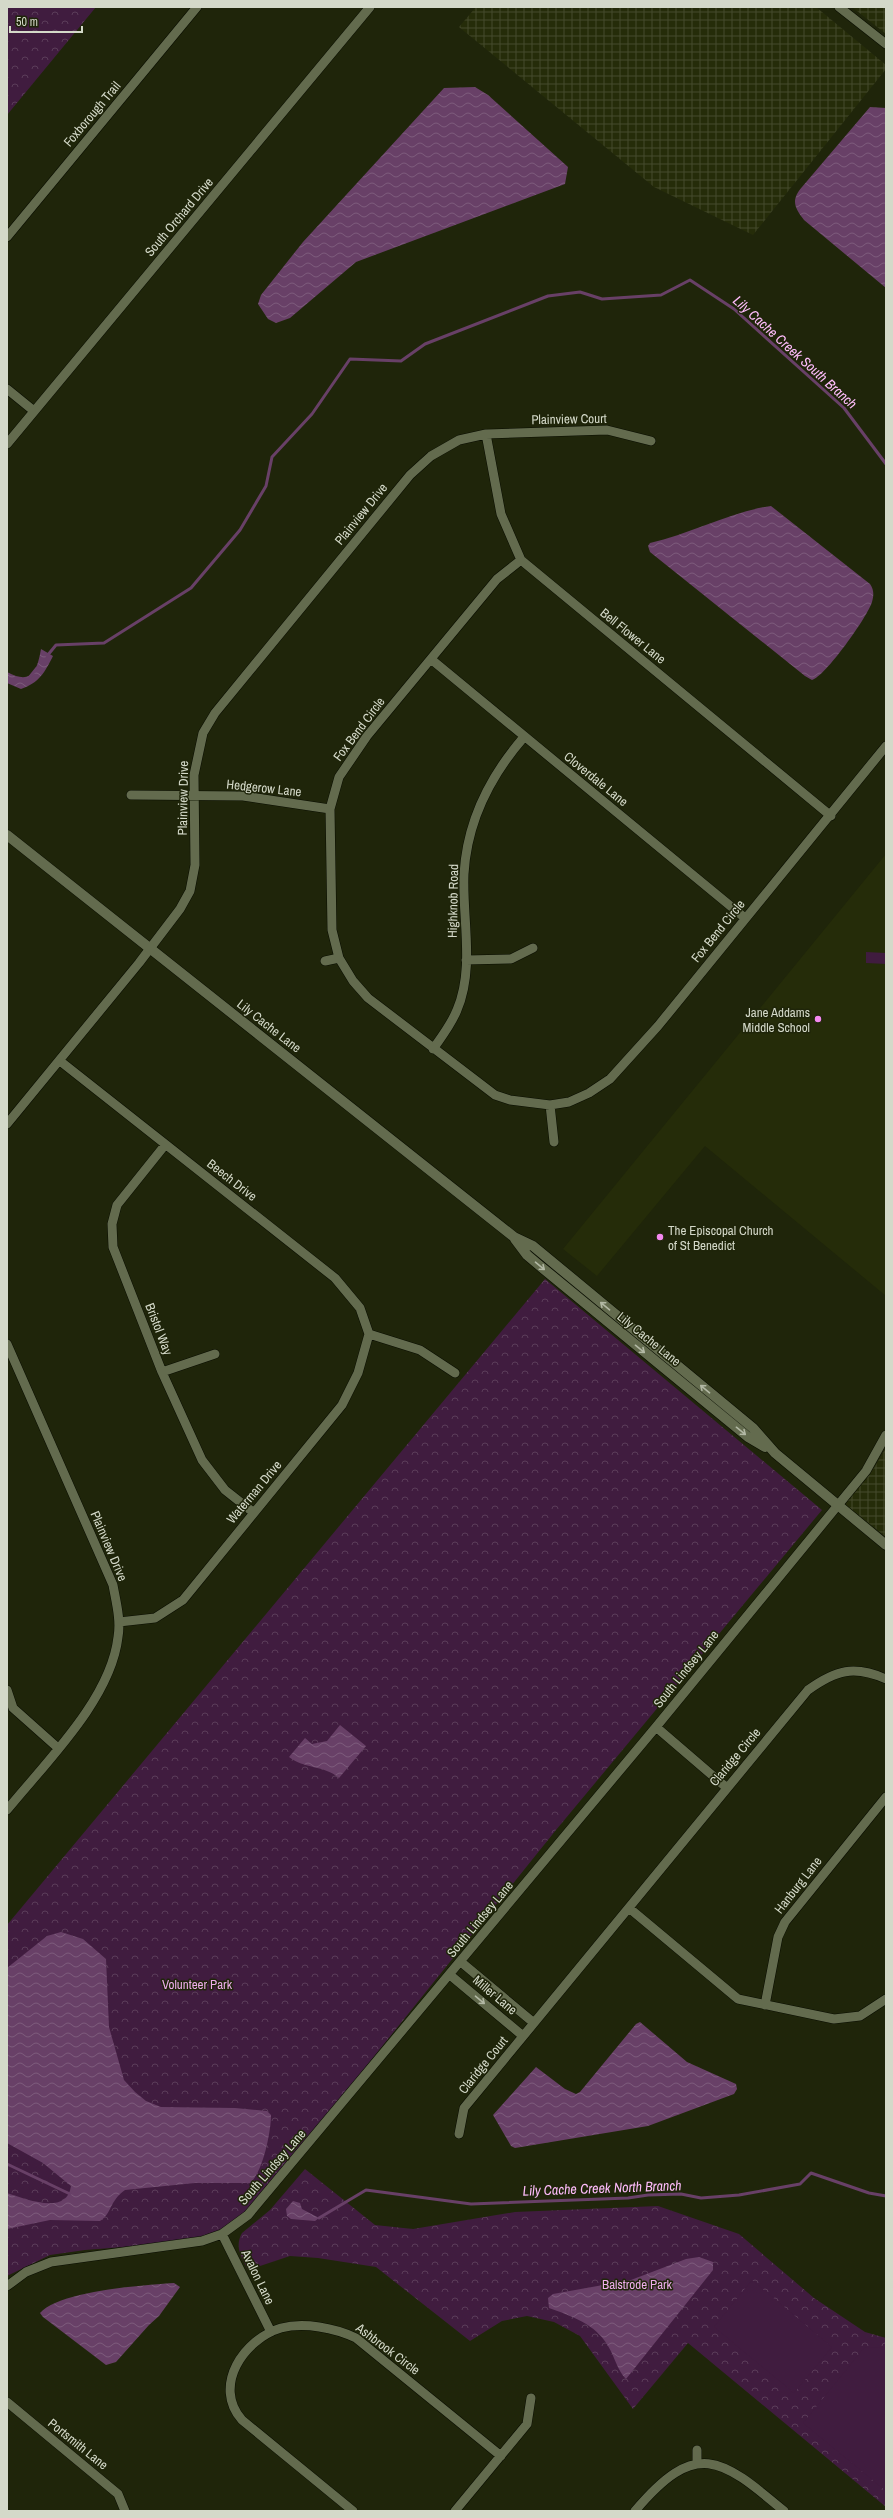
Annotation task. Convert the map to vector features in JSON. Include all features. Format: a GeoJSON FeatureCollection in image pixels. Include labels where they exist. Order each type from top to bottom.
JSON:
{"type":"FeatureCollection","features":[{"type":"Feature","properties":{"kind":"street","name":"Foxborough Trail"},"geometry":{"type":"LineString","coordinates":[[7,237],[196,7]]}},
{"type":"Feature","properties":{"kind":"street","name":"South Orchard Drive"},"geometry":{"type":"LineString","coordinates":[[7,444],[370,7]]}},
{"type":"Feature","properties":{"kind":"street"},"geometry":{"type":"LineString","coordinates":[[839,7],[886,44]]}},
{"type":"Feature","properties":{"kind":"street"},"geometry":{"type":"LineString","coordinates":[[7,389],[34,411]]}},
{"type":"Feature","properties":{"kind":"street","name":"Plainview Court"},"geometry":{"type":"LineString","coordinates":[[486,434],[606,430],[651,441]]}},
{"type":"Feature","properties":{"kind":"street","name":"Bell Flower Lane"},"geometry":{"type":"LineString","coordinates":[[486,434],[501,514],[521,560],[831,816]]}},
{"type":"Feature","properties":{"kind":"street","name":"Plainview Drive"},"geometry":{"type":"LineString","coordinates":[[7,1124],[60,1061],[150,948],[180,909],[190,891],[195,865],[194,774],[203,733],[215,713],[410,474],[431,456],[458,440],[486,434]]}},
{"type":"Feature","properties":{"kind":"street","name":"Fox Bend Circle"},"geometry":{"type":"LineString","coordinates":[[521,560],[497,580],[352,756],[339,777],[330,809],[332,930],[339,958],[362,993],[433,1049],[495,1095],[510,1100],[550,1105],[569,1102],[589,1093],[619,1071],[658,1026],[745,918],[831,816],[886,746]]}},
{"type":"Feature","properties":{"kind":"street","name":"Cloverdale Lane"},"geometry":{"type":"LineString","coordinates":[[432,660],[745,918]]}},
{"type":"Feature","properties":{"kind":"street","name":"Highknob Road"},"geometry":{"type":"LineString","coordinates":[[433,1049],[451,1024],[458,1009],[464,984],[466,960],[464,873],[474,824],[493,778],[506,758],[524,736]]}},
{"type":"Feature","properties":{"kind":"street","name":"Hedgerow Lane"},"geometry":{"type":"LineString","coordinates":[[131,795],[244,796],[330,809]]}},
{"type":"Feature","properties":{"kind":"street","name":"Lily Cache Lane"},"geometry":{"type":"LineString","coordinates":[[7,835],[514,1237],[527,1255],[546,1271],[748,1437],[775,1453],[886,1545]]}},
{"type":"Feature","properties":{"kind":"street"},"geometry":{"type":"LineString","coordinates":[[466,960],[511,959],[533,948]]}},
{"type":"Feature","properties":{"kind":"street"},"geometry":{"type":"LineString","coordinates":[[325,961],[339,958]]}},
{"type":"Feature","properties":{"kind":"street","name":"Beech Drive"},"geometry":{"type":"LineString","coordinates":[[60,1061],[335,1278],[360,1308],[369,1334]]}},
{"type":"Feature","properties":{"kind":"street"},"geometry":{"type":"LineString","coordinates":[[550,1105],[554,1142]]}},
{"type":"Feature","properties":{"kind":"street","name":"Bristol Way"},"geometry":{"type":"LineString","coordinates":[[165,1145],[117,1205],[112,1224],[114,1247],[162,1372],[202,1460],[225,1490],[254,1513]]}},
{"type":"Feature","properties":{"kind":"street"},"geometry":{"type":"LineString","coordinates":[[369,1334],[420,1350],[455,1373]]}},
{"type":"Feature","properties":{"kind":"street","name":"Waterman Drive"},"geometry":{"type":"LineString","coordinates":[[119,1622],[155,1618],[174,1608],[183,1600],[342,1405],[358,1373],[369,1334]]}},
{"type":"Feature","properties":{"kind":"street","name":"Plainview Drive"},"geometry":{"type":"LineString","coordinates":[[7,1344],[113,1585],[119,1622],[112,1666],[97,1698],[7,1810]]}},
{"type":"Feature","properties":{"kind":"street"},"geometry":{"type":"LineString","coordinates":[[162,1372],[215,1354]]}},
{"type":"Feature","properties":{"kind":"street","name":"South Lindsey Lane"},"geometry":{"type":"LineString","coordinates":[[7,2286],[26,2272],[50,2262],[202,2241],[222,2234],[236,2226],[260,2203],[656,1728],[837,1504],[866,1472],[886,1435]]}},
{"type":"Feature","properties":{"kind":"street","name":"Claridge Circle"},"geometry":{"type":"LineString","coordinates":[[523,2036],[808,1690],[827,1677],[848,1670],[870,1672],[886,1679]]}},
{"type":"Feature","properties":{"kind":"street"},"geometry":{"type":"LineString","coordinates":[[7,1690],[13,1708],[58,1748]]}},
{"type":"Feature","properties":{"kind":"street"},"geometry":{"type":"LineString","coordinates":[[656,1728],[727,1788]]}},
{"type":"Feature","properties":{"kind":"street","name":"Hanburg Lane"},"geometry":{"type":"LineString","coordinates":[[765,2005],[778,1937],[785,1922],[886,1797]]}},
{"type":"Feature","properties":{"kind":"street"},"geometry":{"type":"LineString","coordinates":[[629,1908],[738,1999],[834,2019],[860,2016],[886,1999]]}},
{"type":"Feature","properties":{"kind":"street","name":"Miller Lane"},"geometry":{"type":"LineString","coordinates":[[461,1962],[534,2023]]}},
{"type":"Feature","properties":{"kind":"street","name":"Miller Lane"},"geometry":{"type":"LineString","coordinates":[[450,1975],[523,2036]]}},
{"type":"Feature","properties":{"kind":"street","name":"Claridge Court"},"geometry":{"type":"LineString","coordinates":[[459,2134],[464,2108],[523,2036]]}},
{"type":"Feature","properties":{"kind":"street","name":"Avalon Lane"},"geometry":{"type":"LineString","coordinates":[[222,2234],[271,2332]]}},
{"type":"Feature","properties":{"kind":"street","name":"Ashbrook Circle"},"geometry":{"type":"LineString","coordinates":[[353,2511],[242,2420],[232,2407],[229,2384],[236,2365],[251,2348],[271,2332],[300,2326],[339,2332],[356,2338],[501,2456]]}},
{"type":"Feature","properties":{"kind":"street"},"geometry":{"type":"LineString","coordinates":[[455,2511],[527,2424],[532,2398]]}},
{"type":"Feature","properties":{"kind":"street","name":"Portsmith Lane"},"geometry":{"type":"LineString","coordinates":[[7,2402],[118,2494],[125,2511]]}},
{"type":"Feature","properties":{"kind":"street"},"geometry":{"type":"LineString","coordinates":[[697,2450],[697,2462]]}},
{"type":"Feature","properties":{"kind":"street"},"geometry":{"type":"LineString","coordinates":[[635,2511],[664,2479],[697,2462],[732,2470],[784,2511]]}},
{"type":"Feature","properties":{"kind":"shaded area"},"geometry":{"type":"Polygon","coordinates":[[[476,7],[816,7],[886,65],[886,69],[753,235],[654,187],[459,27],[476,7]]]}},
{"type":"Feature","properties":{"kind":"shaded area"},"geometry":{"type":"Polygon","coordinates":[[[852,7],[886,7],[886,34],[852,7]]]}},
{"type":"Feature","properties":{"kind":"shaded area","name":"Jane Addams Middle School"},"geometry":{"type":"Polygon","coordinates":[[[886,854],[886,1296],[705,1146],[597,1276],[563,1249],[886,854]]]}},
{"type":"Feature","properties":{"kind":"shaded area"},"geometry":{"type":"Polygon","coordinates":[[[886,1448],[886,1537],[845,1504],[874,1468],[886,1448]]]}},
{"type":"Feature","properties":{"kind":"green space"},"geometry":{"type":"Polygon","coordinates":[[[7,7],[96,7],[7,115],[7,7]]]}},
{"type":"Feature","properties":{"kind":"green space"},"geometry":{"type":"Polygon","coordinates":[[[866,952],[886,953],[886,964],[866,963],[866,952]]]}},
{"type":"Feature","properties":{"kind":"green space","name":"Volunteer Park"},"geometry":{"type":"Polygon","coordinates":[[[545,1279],[822,1510],[556,1830],[240,2223],[202,2241],[85,2250],[50,2255],[7,2276],[7,1925],[545,1279]]]}},
{"type":"Feature","properties":{"kind":"green space","name":"Balstrode Park"},"geometry":{"type":"Polygon","coordinates":[[[305,2169],[375,2225],[413,2229],[515,2212],[658,2206],[739,2234],[814,2298],[865,2332],[886,2338],[886,2507],[688,2343],[633,2409],[580,2336],[554,2322],[527,2316],[502,2321],[470,2341],[376,2267],[318,2258],[290,2256],[248,2270],[241,2257],[239,2248],[242,2233],[270,2210],[305,2169]]]}},
{"type":"Feature","properties":{"kind":"green space"},"geometry":{"type":"Polygon","coordinates":[[[752,2280],[832,2347],[794,2393],[714,2327],[752,2280]]]}},
{"type":"Feature","properties":{"kind":"green space"},"geometry":{"type":"Polygon","coordinates":[[[886,2347],[886,2491],[803,2423],[864,2348],[886,2347]]]}},
{"type":"Feature","properties":{"kind":"water"},"geometry":{"type":"Polygon","coordinates":[[[475,87],[488,95],[568,167],[565,184],[356,262],[290,318],[276,323],[268,319],[258,304],[261,295],[303,242],[444,88],[475,87]]]}},
{"type":"Feature","properties":{"kind":"water"},"geometry":{"type":"Polygon","coordinates":[[[870,107],[886,108],[886,288],[804,220],[795,204],[796,196],[802,187],[870,107]]]}},
{"type":"Feature","properties":{"kind":"water"},"geometry":{"type":"Polygon","coordinates":[[[771,506],[870,584],[873,590],[872,602],[869,609],[855,632],[836,658],[826,669],[812,680],[805,676],[650,552],[648,546],[650,543],[742,513],[771,506]]]}},
{"type":"Feature","properties":{"kind":"water"},"geometry":{"type":"Polygon","coordinates":[[[41,649],[53,656],[44,672],[37,680],[21,689],[7,683],[7,672],[15,676],[22,677],[32,674],[35,670],[41,649]]]}},
{"type":"Feature","properties":{"kind":"water"},"geometry":{"type":"Polygon","coordinates":[[[340,1725],[366,1746],[339,1778],[327,1771],[301,1764],[289,1757],[305,1738],[312,1744],[327,1741],[340,1725]]]}},
{"type":"Feature","properties":{"kind":"water"},"geometry":{"type":"Polygon","coordinates":[[[61,1932],[83,1939],[106,1959],[109,2027],[124,2080],[135,2092],[146,2101],[161,2107],[235,2108],[267,2111],[271,2115],[270,2131],[262,2161],[255,2178],[250,2183],[195,2183],[125,2190],[116,2198],[104,2218],[100,2221],[50,2220],[7,2229],[7,2193],[24,2199],[54,2203],[62,2201],[68,2195],[71,2186],[43,2163],[7,2143],[7,1968],[47,1936],[61,1932]]]}},
{"type":"Feature","properties":{"kind":"water"},"geometry":{"type":"Polygon","coordinates":[[[640,2022],[687,2062],[736,2084],[737,2089],[734,2094],[648,2126],[515,2148],[511,2146],[493,2115],[536,2067],[565,2089],[576,2094],[580,2092],[636,2024],[640,2022]]]}},
{"type":"Feature","properties":{"kind":"water"},"geometry":{"type":"Polygon","coordinates":[[[293,2201],[300,2203],[302,2209],[319,2218],[315,2221],[291,2219],[287,2216],[286,2209],[293,2201]]]}},
{"type":"Feature","properties":{"kind":"water"},"geometry":{"type":"Polygon","coordinates":[[[699,2257],[713,2262],[713,2270],[626,2379],[620,2372],[608,2346],[597,2332],[590,2326],[566,2314],[549,2308],[548,2298],[553,2294],[631,2280],[686,2259],[699,2257]]]}},
{"type":"Feature","properties":{"kind":"water"},"geometry":{"type":"Polygon","coordinates":[[[174,2283],[180,2287],[159,2316],[116,2362],[106,2365],[43,2317],[40,2313],[50,2305],[83,2294],[143,2285],[174,2283]]]}},
{"type":"Feature","properties":{"kind":"waterway","name":"Lily Cache Creek South Branch"},"geometry":{"type":"LineString","coordinates":[[47,656],[56,645],[104,643],[191,588],[240,530],[266,486],[272,457],[312,414],[350,359],[401,361],[425,344],[548,296],[580,292],[602,299],[661,295],[690,280],[734,309],[844,408],[886,464]]}},
{"type":"Feature","properties":{"kind":"waterway","name":"Lily Cache Creek South Branch"},"geometry":{"type":"LineString","coordinates":[[29,678],[37,668]]}},
{"type":"Feature","properties":{"kind":"waterway","name":"Lily Cache Creek North Branch"},"geometry":{"type":"LineString","coordinates":[[7,2164],[70,2194]]}},
{"type":"Feature","properties":{"kind":"waterway","name":"Lily Cache Creek North Branch"},"geometry":{"type":"LineString","coordinates":[[319,2218],[366,2190],[471,2204],[628,2198],[648,2195],[681,2194],[701,2198],[739,2195],[800,2184],[811,2173],[869,2193],[886,2196]]}},
{"type":"Feature","properties":{"kind":"place","name":"Jane Addams Middle School"},"geometry":{"type":"Point","coordinates":[818,1019]}},
{"type":"Feature","properties":{"kind":"place","name":"The Episcopal Church of St Benedict"},"geometry":{"type":"Point","coordinates":[660,1237]}}]}
